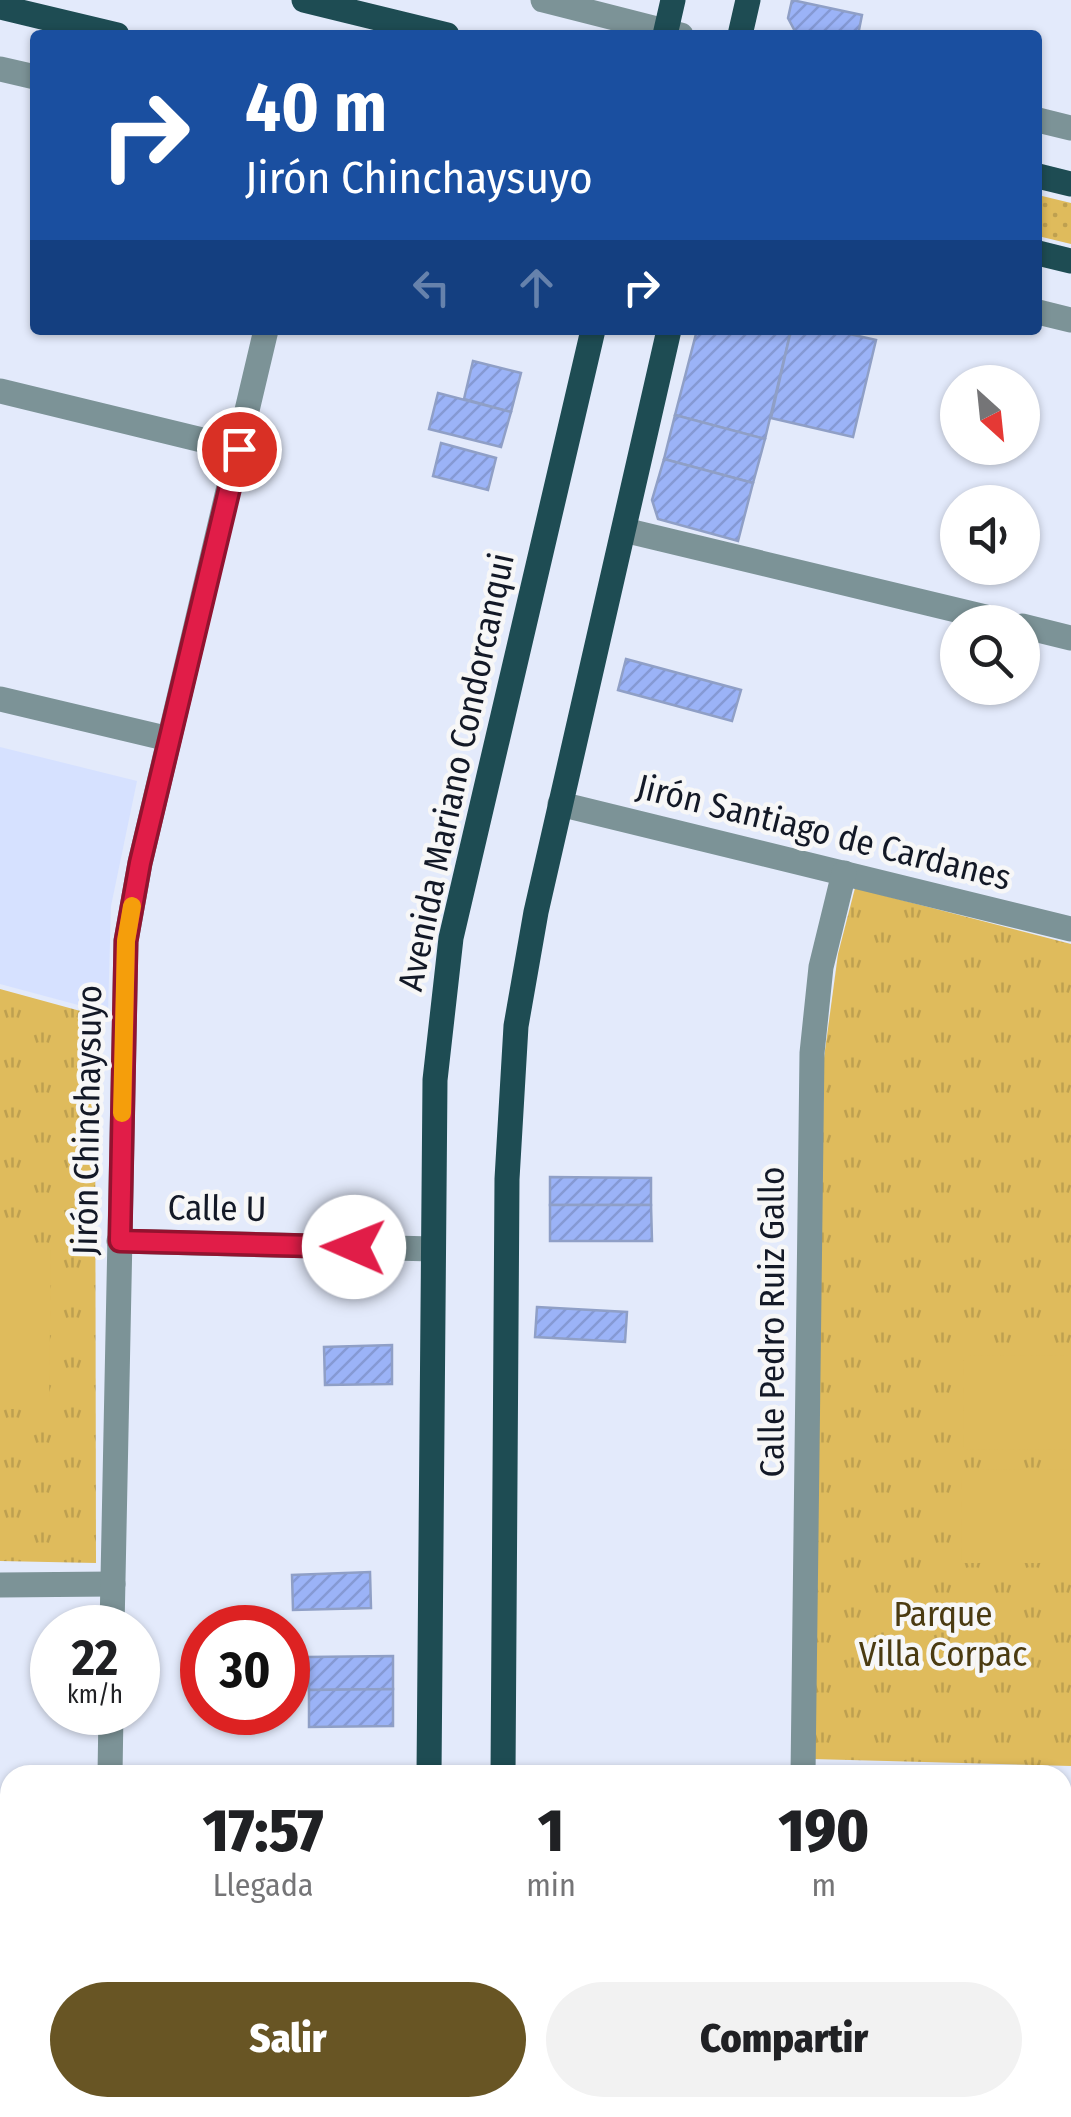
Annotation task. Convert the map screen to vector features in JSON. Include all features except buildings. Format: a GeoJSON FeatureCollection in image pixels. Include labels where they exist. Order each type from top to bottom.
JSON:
{"type":"FeatureCollection","features":[{"type":"Feature","properties":{"kind":"main road"},"geometry":{"type":"LineString","coordinates":[[304,0],[427,30]]}},
{"type":"Feature","properties":{"kind":"main road"},"geometry":{"type":"LineString","coordinates":[[670,30],[673,0]]}},
{"type":"Feature","properties":{"kind":"main road"},"geometry":{"type":"LineString","coordinates":[[741,30],[748,0]]}},
{"type":"Feature","properties":{"kind":"main road"},"geometry":{"type":"LineString","coordinates":[[0,7],[96,30]]}},
{"type":"Feature","properties":{"kind":"main road"},"geometry":{"type":"LineString","coordinates":[[1042,177],[1071,184]]}},
{"type":"Feature","properties":{"kind":"main road"},"geometry":{"type":"LineString","coordinates":[[1042,255],[1071,261]]}},
{"type":"Feature","properties":{"kind":"main road","name":"Avenida Mariano Condorcanqui"},"geometry":{"type":"LineString","coordinates":[[429,1765],[436,1062],[451,938],[592,335]]}},
{"type":"Feature","properties":{"kind":"main road"},"geometry":{"type":"LineString","coordinates":[[503,1765],[516,1026],[560,804],[668,335]]}},
{"type":"Feature","properties":{"kind":"street"},"geometry":{"type":"LineString","coordinates":[[543,0],[655,30]]}},
{"type":"Feature","properties":{"kind":"street"},"geometry":{"type":"LineString","coordinates":[[0,69],[30,76]]}},
{"type":"Feature","properties":{"kind":"street"},"geometry":{"type":"LineString","coordinates":[[1042,121],[1071,128]]}},
{"type":"Feature","properties":{"kind":"street"},"geometry":{"type":"LineString","coordinates":[[1042,313],[1071,320]]}},
{"type":"Feature","properties":{"kind":"street","name":"Jirón Chinchaysuyo"},"geometry":{"type":"LineString","coordinates":[[113,1605],[126,941],[168,739],[265,335]]}},
{"type":"Feature","properties":{"kind":"street"},"geometry":{"type":"LineString","coordinates":[[0,390],[239,449]]}},
{"type":"Feature","properties":{"kind":"street"},"geometry":{"type":"LineString","coordinates":[[624,530],[940,606]]}},
{"type":"Feature","properties":{"kind":"street"},"geometry":{"type":"LineString","coordinates":[[1040,630],[1071,638]]}},
{"type":"Feature","properties":{"kind":"street"},"geometry":{"type":"LineString","coordinates":[[0,699],[168,739]]}},
{"type":"Feature","properties":{"kind":"street","name":"Jirón Santiago de Cardanes"},"geometry":{"type":"LineString","coordinates":[[560,804],[1071,929]]}},
{"type":"Feature","properties":{"kind":"street","name":"Calle Pedro Ruiz Gallo"},"geometry":{"type":"LineString","coordinates":[[803,1765],[812,1053],[821,967],[844,873]]}},
{"type":"Feature","properties":{"kind":"street","name":"Calle U"},"geometry":{"type":"LineString","coordinates":[[120,1241],[433,1248]]}},
{"type":"Feature","properties":{"kind":"street"},"geometry":{"type":"LineString","coordinates":[[0,1584],[113,1584]]}},
{"type":"Feature","properties":{"kind":"street"},"geometry":{"type":"LineString","coordinates":[[110,1765],[111,1735]]}},
{"type":"Feature","properties":{"kind":"shaded area"},"geometry":{"type":"Polygon","coordinates":[[[0,747],[137,781],[111,906],[108,1013],[0,984],[0,747]]]}},
{"type":"Feature","properties":{"kind":"green space"},"geometry":{"type":"Polygon","coordinates":[[[1042,196],[1071,203],[1071,244],[1042,237],[1042,196]]]}},
{"type":"Feature","properties":{"kind":"green space","name":"Parque Villa Corpac"},"geometry":{"type":"Polygon","coordinates":[[[855,888],[1071,944],[1071,1765],[812,1759],[824,1058],[838,954],[855,888]]]}},
{"type":"Feature","properties":{"kind":"green space"},"geometry":{"type":"Polygon","coordinates":[[[0,989],[95,1015],[96,1563],[0,1561],[0,989]]]}},
{"type":"Feature","properties":{"kind":"green space"},"geometry":{"type":"Polygon","coordinates":[[[0,1248],[51,1248],[49,1409],[0,1409],[0,1248]]]}},
{"type":"Feature","properties":{"kind":"green space"},"geometry":{"type":"Polygon","coordinates":[[[964,1355],[1071,1356],[1071,1450],[963,1449],[964,1355]]]}},
{"type":"Feature","properties":{"kind":"green space"},"geometry":{"type":"Polygon","coordinates":[[[962,1469],[1071,1470],[1071,1563],[961,1563],[962,1469]]]}},
{"type":"Feature","properties":{"kind":"slow traffic"},"geometry":{"type":"LineString","coordinates":[[122,1113],[126,941],[132,906]]}},
{"type":"Feature","properties":{"kind":"route"},"geometry":{"type":"LineString","coordinates":[[239,449],[168,739],[126,941],[120,1241],[354,1247]]}}]}
